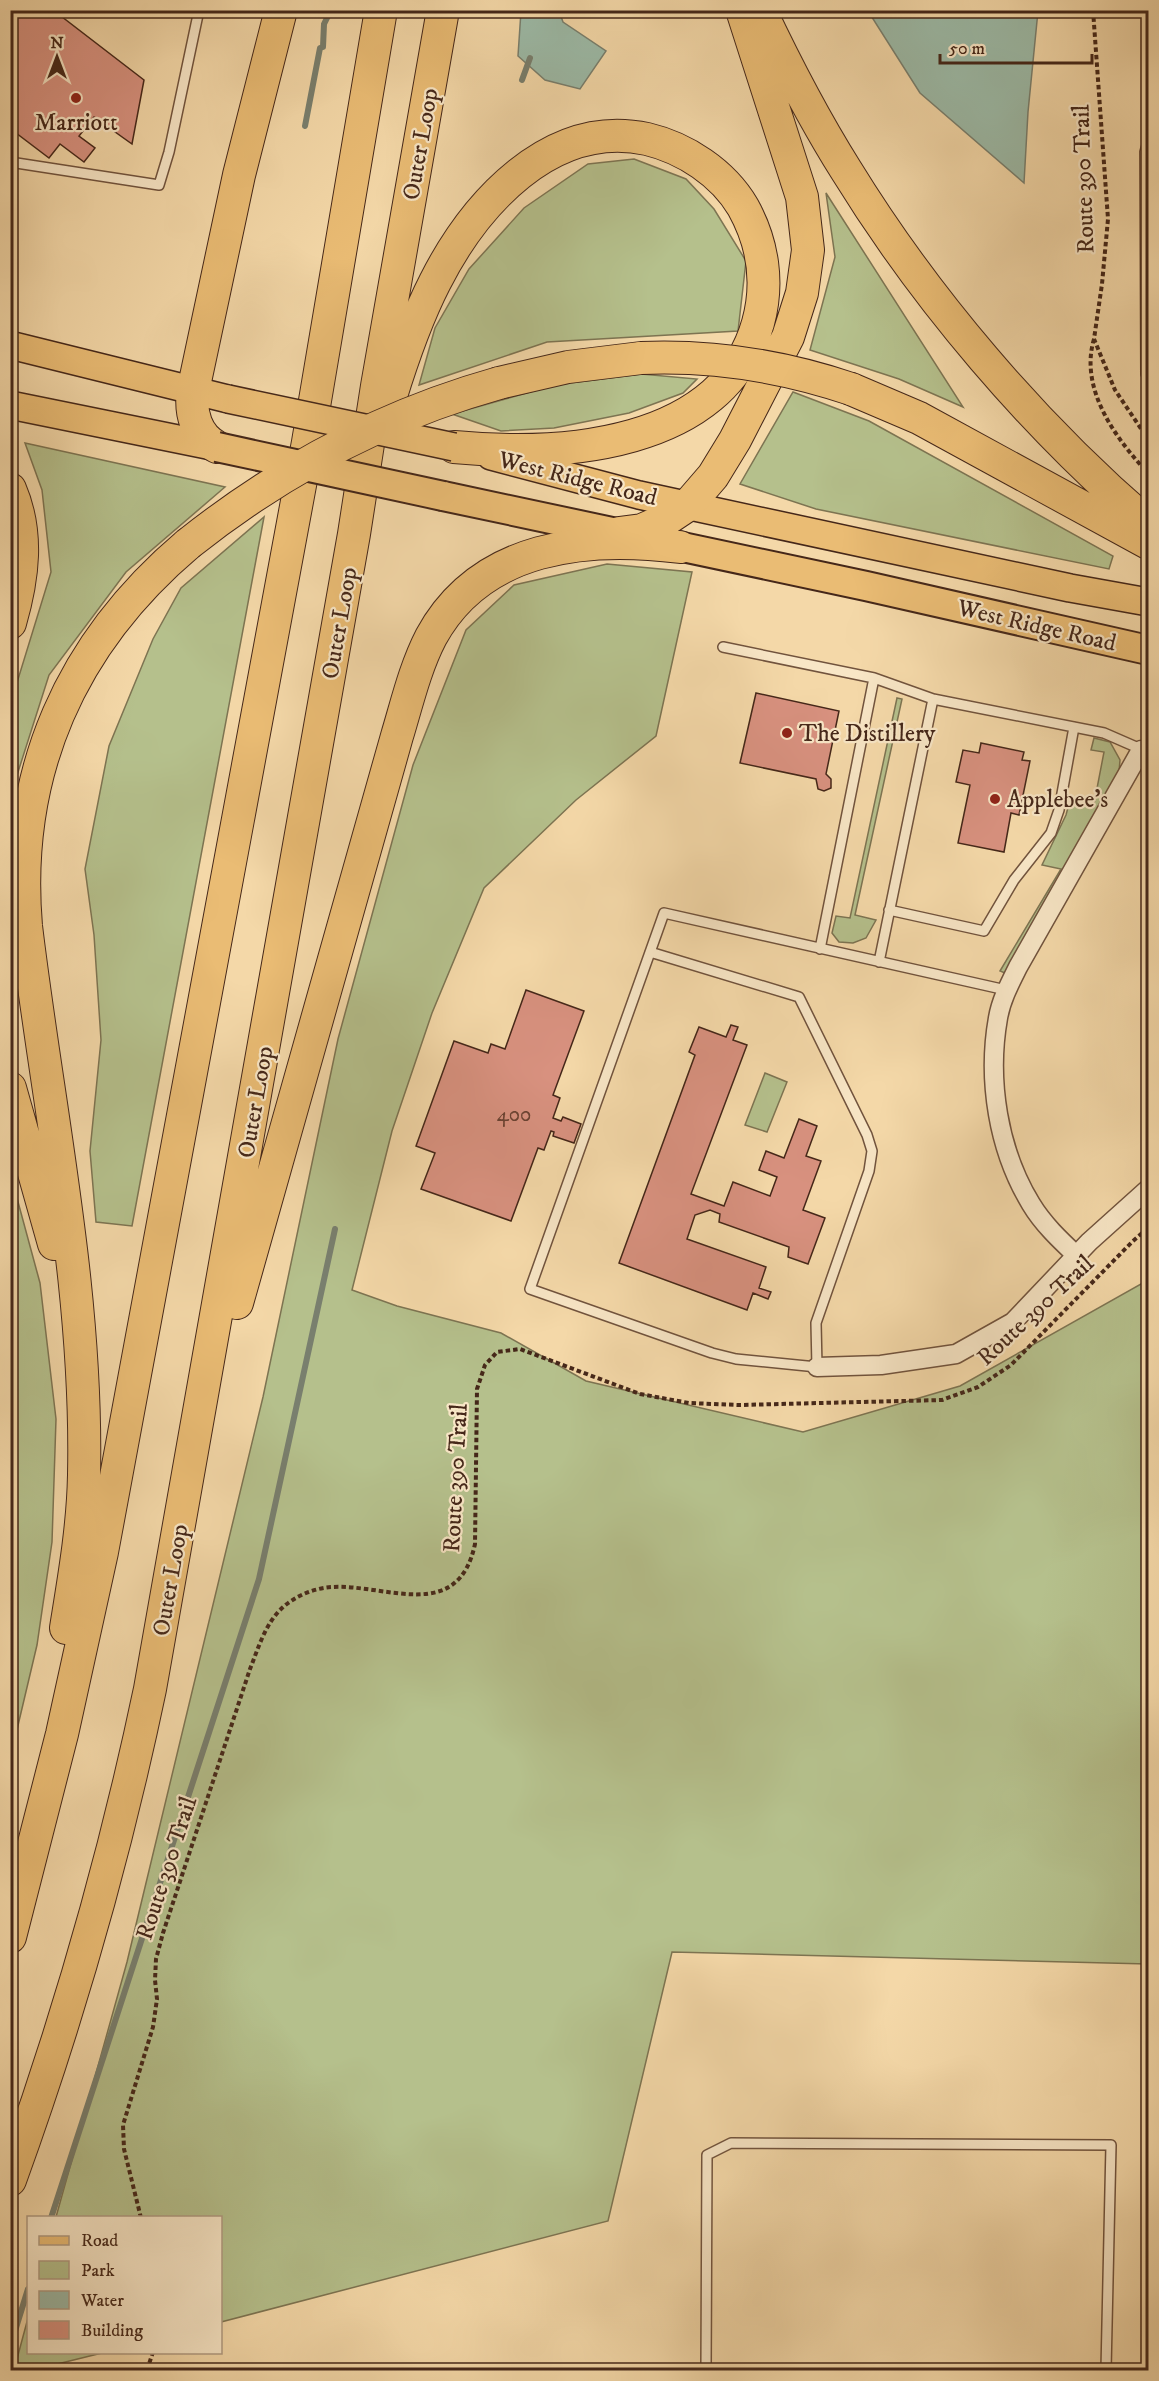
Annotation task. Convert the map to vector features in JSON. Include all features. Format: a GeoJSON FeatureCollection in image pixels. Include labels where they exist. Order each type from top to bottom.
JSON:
{"type":"FeatureCollection","features":[{"type":"Feature","properties":{"kind":"highway"},"geometry":{"type":"LineString","coordinates":[[217,447],[202,436],[196,425],[192,406],[193,391],[239,175],[281,10]]}},
{"type":"Feature","properties":{"kind":"highway"},"geometry":{"type":"LineString","coordinates":[[14,1925],[62,1734],[102,1552],[306,454],[381,10]]}},
{"type":"Feature","properties":{"kind":"highway","name":"Outer Loop"},"geometry":{"type":"LineString","coordinates":[[10,2180],[67,2012],[117,1833],[150,1689],[354,534],[374,405],[443,10]]}},
{"type":"Feature","properties":{"kind":"highway"},"geometry":{"type":"LineString","coordinates":[[614,533],[630,532],[655,525],[688,505],[713,476],[728,453],[782,348],[800,304],[806,272],[808,239],[802,197],[742,10]]}},
{"type":"Feature","properties":{"kind":"highway"},"geometry":{"type":"LineString","coordinates":[[760,10],[790,72],[838,158],[925,284],[1031,411],[1093,474],[1149,524]]}},
{"type":"Feature","properties":{"kind":"highway"},"geometry":{"type":"LineString","coordinates":[[354,534],[391,395],[426,299],[456,244],[494,196],[522,171],[543,157],[564,147],[597,137],[630,136],[662,143],[689,155],[714,173],[736,197],[751,224],[760,252],[764,281],[761,311],[753,337],[738,366],[723,384],[699,405],[680,417],[644,433],[616,441],[553,449],[500,450],[454,447]]}},
{"type":"Feature","properties":{"kind":"highway"},"geometry":{"type":"LineString","coordinates":[[14,1925],[79,1538],[84,1478],[82,1393],[73,1259],[26,926],[23,882],[28,822],[34,789],[48,740],[65,700],[104,632],[133,596],[188,544],[250,498],[314,458],[348,441],[417,410],[499,383],[568,366],[641,358],[693,357],[742,362],[792,372],[851,389],[919,418],[1149,543]]}},
{"type":"Feature","properties":{"kind":"highway","name":"West Ridge Road"},"geometry":{"type":"LineString","coordinates":[[217,447],[1149,650]]}},
{"type":"Feature","properties":{"kind":"highway"},"geometry":{"type":"LineString","coordinates":[[10,489],[21,522],[23,545],[20,583],[10,623]]}},
{"type":"Feature","properties":{"kind":"highway"},"geometry":{"type":"LineString","coordinates":[[183,1510],[201,1433],[282,1140],[397,736],[422,658],[432,637],[456,603],[478,583],[502,568],[530,555],[574,545],[597,543],[638,543],[680,547]]}},
{"type":"Feature","properties":{"kind":"highway"},"geometry":{"type":"LineString","coordinates":[[10,1088],[61,1274],[82,1393]]}},
{"type":"Feature","properties":{"kind":"main road","name":"West Ridge Road"},"geometry":{"type":"LineString","coordinates":[[10,345],[193,391],[454,447],[602,486],[1070,588],[1149,602]]}},
{"type":"Feature","properties":{"kind":"main road","name":"West Ridge Road"},"geometry":{"type":"LineString","coordinates":[[10,405],[217,447]]}},
{"type":"Feature","properties":{"kind":"street"},"geometry":{"type":"LineString","coordinates":[[1077,1256],[1050,1229],[1032,1204],[1012,1167],[997,1108],[995,1050],[998,1017],[1006,990],[1145,750]]}},
{"type":"Feature","properties":{"kind":"street"},"geometry":{"type":"LineString","coordinates":[[817,1367],[881,1365],[956,1354],[1012,1322],[1077,1256],[1149,1189]]}},
{"type":"Feature","properties":{"kind":"lane"},"geometry":{"type":"LineString","coordinates":[[10,162],[159,185],[169,152],[199,10]]}},
{"type":"Feature","properties":{"kind":"lane"},"geometry":{"type":"LineString","coordinates":[[1149,142],[1145,152],[1146,374],[1149,377]]}},
{"type":"Feature","properties":{"kind":"lane"},"geometry":{"type":"LineString","coordinates":[[723,647],[874,678],[933,699],[1104,733],[1145,750]]}},
{"type":"Feature","properties":{"kind":"lane"},"geometry":{"type":"LineString","coordinates":[[820,949],[874,678]]}},
{"type":"Feature","properties":{"kind":"lane"},"geometry":{"type":"LineString","coordinates":[[879,962],[933,699]]}},
{"type":"Feature","properties":{"kind":"lane"},"geometry":{"type":"LineString","coordinates":[[889,910],[984,931],[1014,880],[1051,833],[1059,810],[1074,727]]}},
{"type":"Feature","properties":{"kind":"lane"},"geometry":{"type":"LineString","coordinates":[[650,952],[799,997],[867,1135],[872,1151],[869,1172],[816,1323],[817,1367],[736,1359],[712,1353],[530,1289],[650,952],[664,914],[1006,990]]}},
{"type":"Feature","properties":{"kind":"lane"},"geometry":{"type":"LineString","coordinates":[[706,2370],[707,2155],[731,2143],[1111,2145],[1106,2370]]}},
{"type":"Feature","properties":{"kind":"path","name":"Route 390 Trail"},"geometry":{"type":"LineString","coordinates":[[1093,10],[1108,219],[1094,339],[1114,390],[1149,439]]}},
{"type":"Feature","properties":{"kind":"path"},"geometry":{"type":"LineString","coordinates":[[1094,339],[1090,368],[1096,392],[1113,431],[1126,449],[1149,473]]}},
{"type":"Feature","properties":{"kind":"path","name":"Route 390 Trail"},"geometry":{"type":"LineString","coordinates":[[141,2216],[124,2148],[123,2125],[153,2027],[157,1999],[156,1959],[250,1669],[266,1630],[281,1609],[305,1593],[332,1587],[412,1596],[443,1591],[461,1578],[471,1562],[475,1544],[477,1389],[484,1365],[497,1352],[520,1349],[639,1394],[689,1402],[739,1405],[942,1401],[978,1387],[1011,1365],[1133,1240],[1149,1228]]}},
{"type":"Feature","properties":{"kind":"path"},"geometry":{"type":"LineString","coordinates":[[147,2370],[152,2354]]}},
{"type":"Feature","properties":{"kind":"green space"},"geometry":{"type":"Polygon","coordinates":[[[634,159],[686,179],[714,209],[746,261],[738,331],[547,342],[419,385],[435,328],[469,269],[524,208],[588,164],[634,159]]]}},
{"type":"Feature","properties":{"kind":"green space"},"geometry":{"type":"Polygon","coordinates":[[[826,193],[963,407],[899,379],[810,350],[835,257],[826,193]]]}},
{"type":"Feature","properties":{"kind":"green space"},"geometry":{"type":"Polygon","coordinates":[[[641,374],[697,379],[683,393],[629,413],[554,428],[501,431],[452,414],[555,385],[641,374]]]}},
{"type":"Feature","properties":{"kind":"green space"},"geometry":{"type":"Polygon","coordinates":[[[793,392],[869,421],[1113,556],[1109,569],[816,509],[740,484],[793,392]]]}},
{"type":"Feature","properties":{"kind":"green space"},"geometry":{"type":"Polygon","coordinates":[[[25,443],[225,487],[126,572],[49,675],[11,794],[11,702],[51,572],[42,490],[25,443]]]}},
{"type":"Feature","properties":{"kind":"green space"},"geometry":{"type":"Polygon","coordinates":[[[264,517],[132,1226],[96,1222],[90,1151],[101,1040],[94,935],[85,869],[109,746],[153,639],[181,588],[264,517]]]}},
{"type":"Feature","properties":{"kind":"green space"},"geometry":{"type":"Polygon","coordinates":[[[607,564],[692,572],[656,736],[576,800],[484,888],[432,1013],[392,1131],[352,1290],[397,1306],[501,1333],[586,1381],[803,1432],[960,1386],[1148,1280],[1148,1964],[672,1952],[608,2221],[222,2322],[222,2216],[56,2216],[127,1962],[263,1397],[338,1039],[413,765],[466,630],[514,585],[607,564]]]}},
{"type":"Feature","properties":{"kind":"green space"},"geometry":{"type":"Polygon","coordinates":[[[897,698],[902,699],[855,915],[876,920],[866,938],[853,943],[839,942],[832,933],[836,916],[850,918],[897,698]]]}},
{"type":"Feature","properties":{"kind":"green space"},"geometry":{"type":"Polygon","coordinates":[[[1094,738],[1110,742],[1120,760],[1119,772],[1005,973],[1000,971],[1061,869],[1042,865],[1066,815],[1070,800],[1094,804],[1104,752],[1091,750],[1094,738]]]}},
{"type":"Feature","properties":{"kind":"green space"},"geometry":{"type":"Polygon","coordinates":[[[765,1073],[787,1082],[767,1132],[745,1125],[765,1073]]]}},
{"type":"Feature","properties":{"kind":"green space"},"geometry":{"type":"Polygon","coordinates":[[[11,1176],[40,1283],[56,1419],[52,1542],[37,1645],[11,1755],[11,1176]]]}},
{"type":"Feature","properties":{"kind":"green space"},"geometry":{"type":"Polygon","coordinates":[[[27,2322],[27,2354],[98,2354],[33,2370],[14,2370],[27,2322]]]}},
{"type":"Feature","properties":{"kind":"water"},"geometry":{"type":"Polygon","coordinates":[[[521,11],[559,11],[563,22],[606,51],[580,89],[545,80],[518,56],[521,11]]]}},
{"type":"Feature","properties":{"kind":"water"},"geometry":{"type":"Polygon","coordinates":[[[868,11],[1038,11],[1024,183],[920,93],[868,11]]]}},
{"type":"Feature","properties":{"kind":"building","name":"Marriott"},"geometry":{"type":"Polygon","coordinates":[[[10,10],[53,10],[144,80],[132,144],[94,117],[79,136],[95,148],[84,162],[60,144],[49,158],[12,130],[10,132],[10,10]]]}},
{"type":"Feature","properties":{"kind":"building"},"geometry":{"type":"Polygon","coordinates":[[[756,693],[839,711],[826,774],[831,779],[831,788],[824,791],[818,789],[816,779],[740,763],[756,693]]]}},
{"type":"Feature","properties":{"kind":"building","name":"Applebee's"},"geometry":{"type":"Polygon","coordinates":[[[981,743],[1024,752],[1022,760],[1030,761],[1019,815],[1011,813],[1004,852],[958,843],[970,785],[956,782],[963,750],[979,753],[981,743]]]}},
{"type":"Feature","properties":{"kind":"building"},"geometry":{"type":"Polygon","coordinates":[[[526,990],[584,1011],[553,1095],[560,1098],[553,1118],[561,1121],[563,1117],[581,1124],[574,1143],[553,1136],[554,1132],[551,1131],[544,1150],[538,1148],[511,1221],[421,1189],[435,1153],[416,1146],[454,1041],[488,1053],[491,1044],[505,1049],[526,990]]]}},
{"type":"Feature","properties":{"kind":"building"},"geometry":{"type":"Polygon","coordinates":[[[731,1025],[738,1027],[733,1040],[747,1045],[691,1194],[724,1206],[733,1182],[770,1196],[777,1177],[759,1170],[766,1151],[784,1158],[799,1119],[817,1126],[806,1156],[821,1161],[803,1210],[825,1218],[808,1264],[788,1257],[789,1247],[719,1222],[720,1214],[710,1210],[695,1215],[687,1239],[766,1267],[759,1288],[771,1292],[768,1299],[753,1293],[747,1310],[619,1263],[695,1055],[689,1052],[699,1027],[726,1037],[731,1025]]]}},
{"type":"Feature","properties":{"kind":"waterway"},"geometry":{"type":"LineString","coordinates":[[305,126],[320,48],[323,47],[324,24],[331,10]]}},
{"type":"Feature","properties":{"kind":"waterway"},"geometry":{"type":"LineString","coordinates":[[522,80],[530,58]]}},
{"type":"Feature","properties":{"kind":"waterway"},"geometry":{"type":"LineString","coordinates":[[52,2216],[259,1579],[335,1229]]}},
{"type":"Feature","properties":{"kind":"waterway"},"geometry":{"type":"LineString","coordinates":[[10,2347],[27,2292]]}},
{"type":"Feature","properties":{"kind":"place","name":"Marriott"},"geometry":{"type":"Point","coordinates":[76,98]}},
{"type":"Feature","properties":{"kind":"place","name":"The Distillery"},"geometry":{"type":"Point","coordinates":[787,733]}},
{"type":"Feature","properties":{"kind":"place","name":"Applebee's"},"geometry":{"type":"Point","coordinates":[995,799]}}]}
